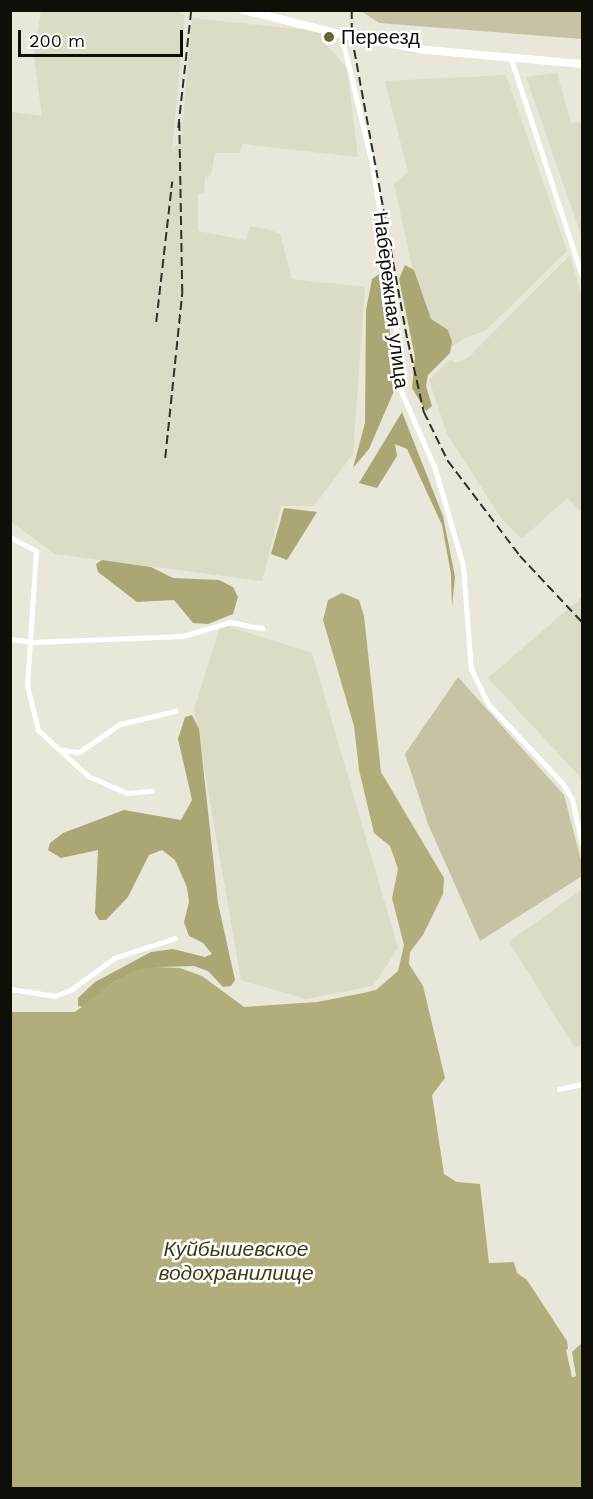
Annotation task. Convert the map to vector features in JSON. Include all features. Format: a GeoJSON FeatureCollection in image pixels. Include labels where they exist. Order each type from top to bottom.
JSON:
{"type":"FeatureCollection","features":[{"type":"Feature","properties":{"kind":"street"},"geometry":{"type":"LineString","coordinates":[[243,10],[340,34],[426,50],[580,64]]}},
{"type":"Feature","properties":{"kind":"street","name":"Набережная улица"},"geometry":{"type":"LineString","coordinates":[[340,34],[372,164],[394,304],[401,391],[435,469],[463,566],[471,669],[488,704],[563,784],[572,799],[582,845]]}},
{"type":"Feature","properties":{"kind":"street"},"geometry":{"type":"LineString","coordinates":[[511,58],[582,276]]}},
{"type":"Feature","properties":{"kind":"street"},"geometry":{"type":"LineString","coordinates":[[10,537],[36,551],[33,642],[28,673],[29,704],[38,730],[97,780],[127,793],[152,791]]}},
{"type":"Feature","properties":{"kind":"street"},"geometry":{"type":"LineString","coordinates":[[10,639],[33,642],[183,636],[230,622],[262,628]]}},
{"type":"Feature","properties":{"kind":"street"},"geometry":{"type":"LineString","coordinates":[[61,750],[79,752],[120,724],[175,711]]}},
{"type":"Feature","properties":{"kind":"street"},"geometry":{"type":"LineString","coordinates":[[10,989],[55,996],[72,989],[114,958],[175,938]]}},
{"type":"Feature","properties":{"kind":"street"},"geometry":{"type":"LineString","coordinates":[[559,1089],[582,1084]]}},
{"type":"Feature","properties":{"kind":"shaded area"},"geometry":{"type":"Polygon","coordinates":[[[174,10],[185,15],[172,149],[181,143],[192,18],[327,32],[327,46],[347,68],[358,157],[243,144],[239,153],[215,153],[211,175],[205,177],[204,192],[198,194],[198,231],[246,240],[250,226],[270,230],[280,234],[292,279],[365,287],[353,454],[314,506],[281,506],[262,581],[55,554],[11,522],[11,112],[42,116],[34,57],[41,11],[174,10]]]}},
{"type":"Feature","properties":{"kind":"shaded area"},"geometry":{"type":"Polygon","coordinates":[[[361,11],[582,11],[582,39],[379,23],[361,11]]]}},
{"type":"Feature","properties":{"kind":"shaded area"},"geometry":{"type":"Polygon","coordinates":[[[557,73],[571,123],[582,122],[582,238],[526,77],[557,73]]]}},
{"type":"Feature","properties":{"kind":"shaded area"},"geometry":{"type":"Polygon","coordinates":[[[506,75],[567,251],[486,330],[463,339],[442,354],[424,321],[394,184],[408,172],[385,81],[506,75]]]}},
{"type":"Feature","properties":{"kind":"shaded area"},"geometry":{"type":"Polygon","coordinates":[[[570,255],[582,298],[582,513],[567,498],[522,539],[501,518],[447,434],[429,380],[450,360],[457,363],[470,356],[570,255]]]}},
{"type":"Feature","properties":{"kind":"shaded area"},"geometry":{"type":"Polygon","coordinates":[[[405,265],[414,270],[431,319],[448,330],[452,342],[450,353],[428,375],[426,386],[432,406],[426,411],[412,388],[415,357],[399,279],[405,265]]]}},
{"type":"Feature","properties":{"kind":"shaded area"},"geometry":{"type":"Polygon","coordinates":[[[382,272],[386,278],[394,391],[369,449],[353,468],[365,423],[366,310],[372,279],[382,272]]]}},
{"type":"Feature","properties":{"kind":"shaded area"},"geometry":{"type":"Polygon","coordinates":[[[402,412],[443,516],[455,577],[452,607],[451,574],[442,525],[407,449],[395,444],[397,456],[377,488],[359,483],[402,412]]]}},
{"type":"Feature","properties":{"kind":"shaded area"},"geometry":{"type":"Polygon","coordinates":[[[284,508],[317,512],[287,560],[271,554],[284,508]]]}},
{"type":"Feature","properties":{"kind":"shaded area"},"geometry":{"type":"Polygon","coordinates":[[[102,560],[151,567],[173,578],[219,580],[233,587],[238,597],[233,614],[208,624],[193,623],[174,600],[137,602],[98,572],[96,564],[102,560]]]}},
{"type":"Feature","properties":{"kind":"shaded area"},"geometry":{"type":"Polygon","coordinates":[[[582,597],[582,779],[488,678],[582,597]]]}},
{"type":"Feature","properties":{"kind":"shaded area"},"geometry":{"type":"Polygon","coordinates":[[[221,624],[312,653],[398,948],[373,986],[306,999],[241,980],[194,709],[221,624]]]}},
{"type":"Feature","properties":{"kind":"shaded area"},"geometry":{"type":"Polygon","coordinates":[[[458,677],[564,795],[582,864],[582,876],[480,941],[428,824],[405,754],[458,677]]]}},
{"type":"Feature","properties":{"kind":"shaded area"},"geometry":{"type":"Polygon","coordinates":[[[192,715],[199,729],[218,903],[235,980],[231,986],[223,987],[208,971],[194,966],[157,967],[115,981],[84,1007],[78,1006],[78,998],[95,982],[151,952],[173,949],[205,957],[212,954],[203,943],[189,936],[184,922],[189,902],[187,887],[175,860],[162,850],[149,855],[128,897],[106,920],[99,920],[95,913],[98,850],[61,858],[48,850],[50,843],[63,833],[124,810],[181,820],[192,800],[178,739],[185,717],[192,715]]]}},
{"type":"Feature","properties":{"kind":"shaded area"},"geometry":{"type":"Polygon","coordinates":[[[582,889],[582,1044],[575,1048],[509,942],[582,889]]]}},
{"type":"Feature","properties":{"kind":"water","name":"Куйбышевское водохранилище"},"geometry":{"type":"Polygon","coordinates":[[[342,593],[359,600],[364,616],[381,772],[444,878],[443,894],[423,935],[410,952],[409,964],[423,986],[445,1078],[432,1095],[444,1174],[457,1182],[480,1184],[489,1263],[514,1262],[517,1273],[527,1280],[567,1341],[572,1377],[576,1376],[572,1352],[582,1343],[582,1488],[11,1488],[11,1012],[75,1012],[115,981],[139,969],[157,967],[180,968],[202,976],[244,1007],[317,1002],[376,990],[398,971],[404,945],[392,898],[398,869],[390,846],[374,833],[359,770],[354,726],[323,620],[328,600],[342,593]]]}},
{"type":"Feature","properties":{"kind":"pier"},"geometry":{"type":"Polygon","coordinates":[[[582,1340],[571,1352],[576,1376],[572,1377],[566,1350],[582,1340]]]}},
{"type":"Feature","properties":{"kind":"railway"},"geometry":{"type":"LineString","coordinates":[[178,128],[191,10]]}},
{"type":"Feature","properties":{"kind":"railway"},"geometry":{"type":"LineString","coordinates":[[352,10],[352,37],[408,341],[424,412],[448,461],[520,556],[582,622]]}},
{"type":"Feature","properties":{"kind":"railway"},"geometry":{"type":"LineString","coordinates":[[165,458],[182,293],[179,120]]}},
{"type":"Feature","properties":{"kind":"railway"},"geometry":{"type":"LineString","coordinates":[[156,322],[172,182]]}},
{"type":"Feature","properties":{"kind":"place","name":"Переезд"},"geometry":{"type":"Point","coordinates":[329,37]}}]}
